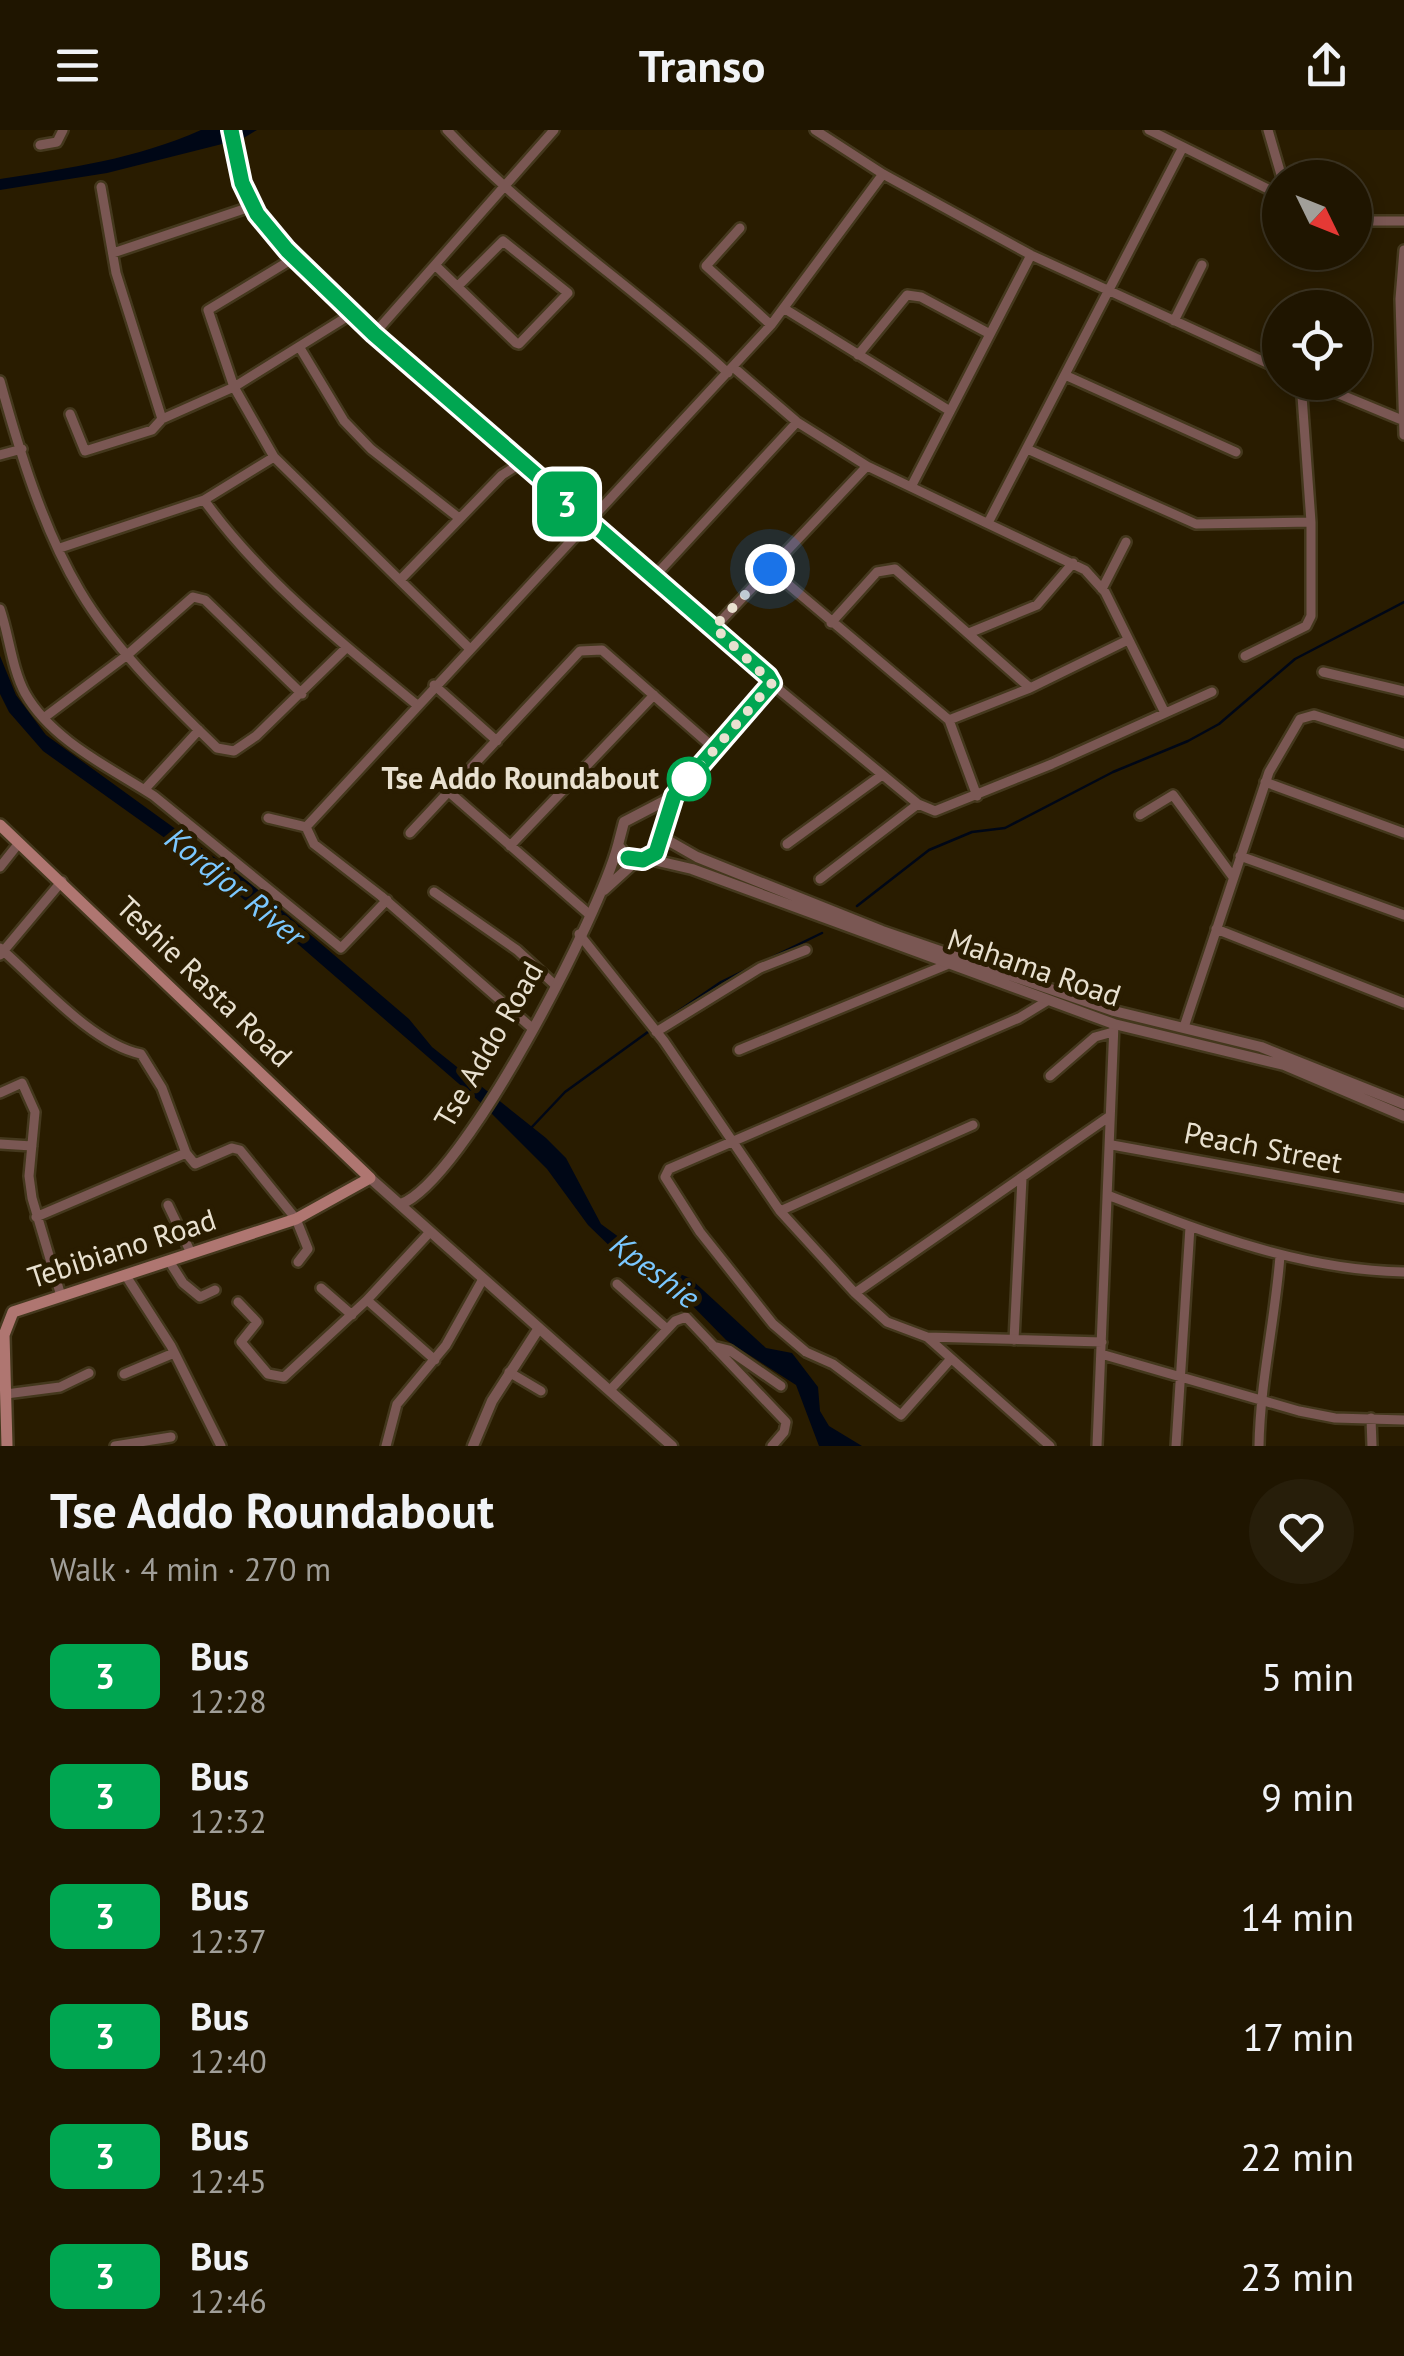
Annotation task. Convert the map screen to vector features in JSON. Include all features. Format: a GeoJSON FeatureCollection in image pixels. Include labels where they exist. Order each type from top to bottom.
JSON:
{"type":"FeatureCollection","features":[{"type":"Feature","properties":{"kind":"main road","name":"Teshie Rasta Road"},"geometry":{"type":"LineString","coordinates":[[0,825],[370,1178]]}},
{"type":"Feature","properties":{"kind":"main road","name":"Tebibiano Road"},"geometry":{"type":"LineString","coordinates":[[7,1446],[4,1335],[14,1312],[296,1220],[370,1178]]}},
{"type":"Feature","properties":{"kind":"street"},"geometry":{"type":"LineString","coordinates":[[40,146],[57,142],[63,130]]}},
{"type":"Feature","properties":{"kind":"street"},"geometry":{"type":"LineString","coordinates":[[447,130],[502,189],[797,422],[866,466],[1073,563],[1102,589],[1165,713]]}},
{"type":"Feature","properties":{"kind":"street"},"geometry":{"type":"LineString","coordinates":[[374,334],[554,130]]}},
{"type":"Feature","properties":{"kind":"street"},"geometry":{"type":"LineString","coordinates":[[815,130],[882,174],[1030,255],[1262,362]]}},
{"type":"Feature","properties":{"kind":"street"},"geometry":{"type":"LineString","coordinates":[[1148,130],[1262,186]]}},
{"type":"Feature","properties":{"kind":"street"},"geometry":{"type":"LineString","coordinates":[[1268,130],[1277,160]]}},
{"type":"Feature","properties":{"kind":"street"},"geometry":{"type":"LineString","coordinates":[[232,136],[253,206],[294,258],[587,522],[918,804],[935,811],[977,796],[1212,692]]}},
{"type":"Feature","properties":{"kind":"street"},"geometry":{"type":"LineString","coordinates":[[989,521],[1183,147]]}},
{"type":"Feature","properties":{"kind":"street"},"geometry":{"type":"LineString","coordinates":[[306,827],[771,325],[882,174]]}},
{"type":"Feature","properties":{"kind":"street"},"geometry":{"type":"LineString","coordinates":[[101,187],[112,253],[162,419]]}},
{"type":"Feature","properties":{"kind":"street"},"geometry":{"type":"LineString","coordinates":[[112,253],[253,206]]}},
{"type":"Feature","properties":{"kind":"street"},"geometry":{"type":"LineString","coordinates":[[1372,221],[1404,220]]}},
{"type":"Feature","properties":{"kind":"street"},"geometry":{"type":"LineString","coordinates":[[740,228],[706,266],[771,325]]}},
{"type":"Feature","properties":{"kind":"street"},"geometry":{"type":"LineString","coordinates":[[435,264],[458,286],[519,344],[568,293],[503,241],[458,286]]}},
{"type":"Feature","properties":{"kind":"street"},"geometry":{"type":"LineString","coordinates":[[1404,250],[1400,298],[1404,435]]}},
{"type":"Feature","properties":{"kind":"street"},"geometry":{"type":"LineString","coordinates":[[912,485],[1030,255]]}},
{"type":"Feature","properties":{"kind":"street"},"geometry":{"type":"LineString","coordinates":[[294,258],[208,310],[234,387],[274,457],[469,648]]}},
{"type":"Feature","properties":{"kind":"street"},"geometry":{"type":"LineString","coordinates":[[1174,321],[1202,265]]}},
{"type":"Feature","properties":{"kind":"street"},"geometry":{"type":"LineString","coordinates":[[858,355],[907,295],[920,297],[990,334]]}},
{"type":"Feature","properties":{"kind":"street"},"geometry":{"type":"LineString","coordinates":[[785,309],[950,411]]}},
{"type":"Feature","properties":{"kind":"street"},"geometry":{"type":"LineString","coordinates":[[70,414],[85,451],[152,430],[162,419],[234,387],[353,313]]}},
{"type":"Feature","properties":{"kind":"street"},"geometry":{"type":"LineString","coordinates":[[300,348],[344,420],[371,448],[459,518]]}},
{"type":"Feature","properties":{"kind":"street"},"geometry":{"type":"LineString","coordinates":[[1066,376],[1236,452]]}},
{"type":"Feature","properties":{"kind":"street"},"geometry":{"type":"LineString","coordinates":[[0,381],[22,449],[79,590],[126,656],[217,748],[234,751],[302,694],[346,648]]}},
{"type":"Feature","properties":{"kind":"street"},"geometry":{"type":"LineString","coordinates":[[1245,656],[1310,622],[1311,522],[1302,400]]}},
{"type":"Feature","properties":{"kind":"street"},"geometry":{"type":"LineString","coordinates":[[1354,400],[1402,420]]}},
{"type":"Feature","properties":{"kind":"street"},"geometry":{"type":"LineString","coordinates":[[653,578],[797,422]]}},
{"type":"Feature","properties":{"kind":"street"},"geometry":{"type":"LineString","coordinates":[[0,455],[22,449]]}},
{"type":"Feature","properties":{"kind":"street"},"geometry":{"type":"LineString","coordinates":[[1026,450],[1196,524],[1311,522]]}},
{"type":"Feature","properties":{"kind":"street"},"geometry":{"type":"LineString","coordinates":[[60,548],[204,500],[274,457]]}},
{"type":"Feature","properties":{"kind":"street"},"geometry":{"type":"LineString","coordinates":[[400,580],[502,475],[521,464]]}},
{"type":"Feature","properties":{"kind":"street"},"geometry":{"type":"LineString","coordinates":[[714,627],[866,466]]}},
{"type":"Feature","properties":{"kind":"street"},"geometry":{"type":"LineString","coordinates":[[204,500],[230,537],[346,648],[416,704]]}},
{"type":"Feature","properties":{"kind":"street"},"geometry":{"type":"LineString","coordinates":[[1102,589],[1126,542]]}},
{"type":"Feature","properties":{"kind":"street"},"geometry":{"type":"LineString","coordinates":[[969,633],[1037,605],[1073,563]]}},
{"type":"Feature","properties":{"kind":"street"},"geometry":{"type":"LineString","coordinates":[[831,623],[877,572],[886,567],[896,568],[1030,688]]}},
{"type":"Feature","properties":{"kind":"street"},"geometry":{"type":"LineString","coordinates":[[770,569],[949,720],[977,796]]}},
{"type":"Feature","properties":{"kind":"street"},"geometry":{"type":"LineString","coordinates":[[45,717],[126,656],[193,596],[205,600],[302,694]]}},
{"type":"Feature","properties":{"kind":"street"},"geometry":{"type":"LineString","coordinates":[[0,609],[24,692],[45,717],[132,786],[145,790],[340,948],[387,900]]}},
{"type":"Feature","properties":{"kind":"street"},"geometry":{"type":"LineString","coordinates":[[949,720],[1030,688],[1128,640]]}},
{"type":"Feature","properties":{"kind":"street"},"geometry":{"type":"LineString","coordinates":[[410,832],[580,651],[590,648],[602,650],[715,749]]}},
{"type":"Feature","properties":{"kind":"street"},"geometry":{"type":"LineString","coordinates":[[1323,672],[1404,692]]}},
{"type":"Feature","properties":{"kind":"street"},"geometry":{"type":"LineString","coordinates":[[674,796],[650,858],[636,861],[618,845],[619,829],[674,796],[772,683]]}},
{"type":"Feature","properties":{"kind":"street"},"geometry":{"type":"LineString","coordinates":[[434,685],[496,741]]}},
{"type":"Feature","properties":{"kind":"street"},"geometry":{"type":"LineString","coordinates":[[510,846],[654,695]]}},
{"type":"Feature","properties":{"kind":"street"},"geometry":{"type":"LineString","coordinates":[[1184,1027],[1265,782],[1306,714],[1404,744]]}},
{"type":"Feature","properties":{"kind":"street"},"geometry":{"type":"LineString","coordinates":[[145,790],[198,730]]}},
{"type":"Feature","properties":{"kind":"street"},"geometry":{"type":"LineString","coordinates":[[786,844],[882,774]]}},
{"type":"Feature","properties":{"kind":"street"},"geometry":{"type":"LineString","coordinates":[[1265,782],[1404,833]]}},
{"type":"Feature","properties":{"kind":"street"},"geometry":{"type":"LineString","coordinates":[[448,792],[590,915]]}},
{"type":"Feature","properties":{"kind":"street"},"geometry":{"type":"LineString","coordinates":[[1140,815],[1173,795],[1233,877]]}},
{"type":"Feature","properties":{"kind":"street"},"geometry":{"type":"LineString","coordinates":[[820,880],[918,804]]}},
{"type":"Feature","properties":{"kind":"street"},"geometry":{"type":"LineString","coordinates":[[639,816],[652,820],[661,835]]}},
{"type":"Feature","properties":{"kind":"street"},"geometry":{"type":"LineString","coordinates":[[268,818],[306,827]]}},
{"type":"Feature","properties":{"kind":"street"},"geometry":{"type":"LineString","coordinates":[[306,827],[314,844],[387,900],[532,1028]]}},
{"type":"Feature","properties":{"kind":"street","name":"Mahama Road"},"geometry":{"type":"LineString","coordinates":[[661,835],[697,857],[882,931],[1114,1011],[1289,1056],[1404,1104]]}},
{"type":"Feature","properties":{"kind":"street"},"geometry":{"type":"LineString","coordinates":[[0,866],[19,842]]}},
{"type":"Feature","properties":{"kind":"street","name":"Tse Addo Road"},"geometry":{"type":"LineString","coordinates":[[400,1204],[426,1189],[501,1088],[590,915],[618,845]]}},
{"type":"Feature","properties":{"kind":"street"},"geometry":{"type":"LineString","coordinates":[[1240,856],[1404,915]]}},
{"type":"Feature","properties":{"kind":"street","name":"Mahama Road"},"geometry":{"type":"LineString","coordinates":[[650,858],[692,869],[1048,1000],[1113,1028],[1284,1066],[1404,1116]]}},
{"type":"Feature","properties":{"kind":"street","name":"Tse Addo Road"},"geometry":{"type":"LineString","coordinates":[[600,894],[636,861]]}},
{"type":"Feature","properties":{"kind":"street"},"geometry":{"type":"LineString","coordinates":[[62,881],[1,952],[98,1037],[121,1050],[141,1054],[162,1088],[186,1153],[194,1164],[236,1147],[296,1220],[308,1249],[298,1262]]}},
{"type":"Feature","properties":{"kind":"street"},"geometry":{"type":"LineString","coordinates":[[434,892],[517,950],[554,984]]}},
{"type":"Feature","properties":{"kind":"street"},"geometry":{"type":"LineString","coordinates":[[1216,929],[1404,1004]]}},
{"type":"Feature","properties":{"kind":"street"},"geometry":{"type":"LineString","coordinates":[[580,934],[647,1018],[780,1211],[855,1294],[887,1322],[926,1337],[1102,1342]]}},
{"type":"Feature","properties":{"kind":"street"},"geometry":{"type":"LineString","coordinates":[[656,1031],[760,968],[806,950]]}},
{"type":"Feature","properties":{"kind":"street"},"geometry":{"type":"LineString","coordinates":[[739,1050],[946,965]]}},
{"type":"Feature","properties":{"kind":"street"},"geometry":{"type":"LineString","coordinates":[[949,1361],[900,1415],[832,1364],[806,1352],[773,1324],[712,1247],[665,1177],[670,1169],[730,1140],[1019,1018],[1048,1000]]}},
{"type":"Feature","properties":{"kind":"street"},"geometry":{"type":"LineString","coordinates":[[1050,1076],[1113,1028]]}},
{"type":"Feature","properties":{"kind":"street"},"geometry":{"type":"LineString","coordinates":[[1097,1446],[1112,1145],[1113,1028]]}},
{"type":"Feature","properties":{"kind":"street"},"geometry":{"type":"LineString","coordinates":[[0,1094],[16,1082],[26,1088],[36,1112],[29,1176],[36,1218],[61,1296]]}},
{"type":"Feature","properties":{"kind":"street"},"geometry":{"type":"LineString","coordinates":[[855,1294],[1110,1116]]}},
{"type":"Feature","properties":{"kind":"street"},"geometry":{"type":"LineString","coordinates":[[780,1211],[972,1125]]}},
{"type":"Feature","properties":{"kind":"street"},"geometry":{"type":"LineString","coordinates":[[0,1144],[32,1146]]}},
{"type":"Feature","properties":{"kind":"street","name":"Peach Street"},"geometry":{"type":"LineString","coordinates":[[1112,1145],[1404,1198]]}},
{"type":"Feature","properties":{"kind":"street"},"geometry":{"type":"LineString","coordinates":[[36,1218],[186,1153]]}},
{"type":"Feature","properties":{"kind":"street"},"geometry":{"type":"LineString","coordinates":[[370,1178],[672,1446]]}},
{"type":"Feature","properties":{"kind":"street"},"geometry":{"type":"LineString","coordinates":[[1014,1340],[1022,1178]]}},
{"type":"Feature","properties":{"kind":"street"},"geometry":{"type":"LineString","coordinates":[[1110,1196],[1280,1256],[1354,1271],[1404,1272]]}},
{"type":"Feature","properties":{"kind":"street"},"geometry":{"type":"LineString","coordinates":[[168,1205],[191,1253]]}},
{"type":"Feature","properties":{"kind":"street"},"geometry":{"type":"LineString","coordinates":[[1176,1446],[1190,1227]]}},
{"type":"Feature","properties":{"kind":"street"},"geometry":{"type":"LineString","coordinates":[[238,1302],[257,1322],[241,1342],[268,1374],[284,1376],[368,1300],[430,1232]]}},
{"type":"Feature","properties":{"kind":"street"},"geometry":{"type":"LineString","coordinates":[[1259,1446],[1280,1256]]}},
{"type":"Feature","properties":{"kind":"street"},"geometry":{"type":"LineString","coordinates":[[169,1261],[191,1292],[200,1296],[215,1290]]}},
{"type":"Feature","properties":{"kind":"street"},"geometry":{"type":"LineString","coordinates":[[126,1276],[174,1353],[222,1446]]}},
{"type":"Feature","properties":{"kind":"street"},"geometry":{"type":"LineString","coordinates":[[386,1446],[398,1404],[435,1360],[483,1278]]}},
{"type":"Feature","properties":{"kind":"street"},"geometry":{"type":"LineString","coordinates":[[617,1284],[667,1330]]}},
{"type":"Feature","properties":{"kind":"street"},"geometry":{"type":"LineString","coordinates":[[321,1288],[352,1314]]}},
{"type":"Feature","properties":{"kind":"street"},"geometry":{"type":"LineString","coordinates":[[368,1300],[435,1360]]}},
{"type":"Feature","properties":{"kind":"street"},"geometry":{"type":"LineString","coordinates":[[0,1316],[14,1312]]}},
{"type":"Feature","properties":{"kind":"street"},"geometry":{"type":"LineString","coordinates":[[610,1390],[667,1330],[686,1317],[786,1422],[784,1432],[772,1446]]}},
{"type":"Feature","properties":{"kind":"street"},"geometry":{"type":"LineString","coordinates":[[473,1446],[509,1372],[539,1328]]}},
{"type":"Feature","properties":{"kind":"street"},"geometry":{"type":"LineString","coordinates":[[926,1337],[1050,1446]]}},
{"type":"Feature","properties":{"kind":"street"},"geometry":{"type":"LineString","coordinates":[[712,1346],[729,1350],[781,1386]]}},
{"type":"Feature","properties":{"kind":"street"},"geometry":{"type":"LineString","coordinates":[[124,1374],[174,1353]]}},
{"type":"Feature","properties":{"kind":"street"},"geometry":{"type":"LineString","coordinates":[[1101,1354],[1320,1415],[1404,1420]]}},
{"type":"Feature","properties":{"kind":"street"},"geometry":{"type":"LineString","coordinates":[[509,1372],[541,1391]]}},
{"type":"Feature","properties":{"kind":"street"},"geometry":{"type":"LineString","coordinates":[[6,1394],[60,1387],[89,1373]]}},
{"type":"Feature","properties":{"kind":"street"},"geometry":{"type":"LineString","coordinates":[[1372,1418],[1372,1446]]}},
{"type":"Feature","properties":{"kind":"street"},"geometry":{"type":"LineString","coordinates":[[115,1446],[168,1434],[171,1437]]}},
{"type":"Feature","properties":{"kind":"street"},"geometry":{"type":"LineString","coordinates":[[651,1446],[662,1437]]}},
{"type":"Feature","properties":{"kind":"water"},"geometry":{"type":"Polygon","coordinates":[[[201,130],[257,130],[242,139],[107,173],[0,190],[0,179],[127,155],[201,130]]]}},
{"type":"Feature","properties":{"kind":"water"},"geometry":{"type":"Polygon","coordinates":[[[0,656],[16,695],[46,735],[250,883],[409,1019],[432,1047],[546,1138],[566,1158],[601,1224],[657,1265],[690,1278],[766,1348],[792,1353],[818,1387],[820,1411],[829,1426],[862,1446],[819,1446],[796,1385],[726,1340],[678,1291],[622,1258],[588,1225],[547,1169],[481,1103],[284,932],[190,856],[43,751],[9,712],[0,694],[0,656]]]}},
{"type":"Feature","properties":{"kind":"waterway"},"geometry":{"type":"LineString","coordinates":[[857,906],[929,850],[972,832],[1005,828],[1113,772],[1219,724],[1295,659],[1404,602]]}},
{"type":"Feature","properties":{"kind":"waterway"},"geometry":{"type":"LineString","coordinates":[[658,1025],[721,982],[822,933]]}},
{"type":"Feature","properties":{"kind":"waterway"},"geometry":{"type":"LineString","coordinates":[[531,1128],[565,1092],[652,1029]]}},
{"type":"Feature","properties":{"kind":"bus line","name":"3"},"geometry":{"type":"LineString","coordinates":[[231,130],[242,183],[257,214],[287,250],[374,334],[587,522],[714,627],[772,683],[674,796],[656,853],[643,860],[628,858]]}},
{"type":"Feature","properties":{"kind":"place","name":"Tse Addo Roundabout"},"geometry":{"type":"Point","coordinates":[689,779]}},
{"type":"Feature","properties":{"kind":"route"},"geometry":{"type":"LineString","coordinates":[[689,779],[772,683],[714,627],[770,569]]}},
{"type":"Feature","properties":{"kind":"water label","name":"Kordjor River"},"geometry":{"type":"Point","coordinates":[235,887]}},
{"type":"Feature","properties":{"kind":"water label","name":"Kpeshie"},"geometry":{"type":"Point","coordinates":[655,1271]}}]}
